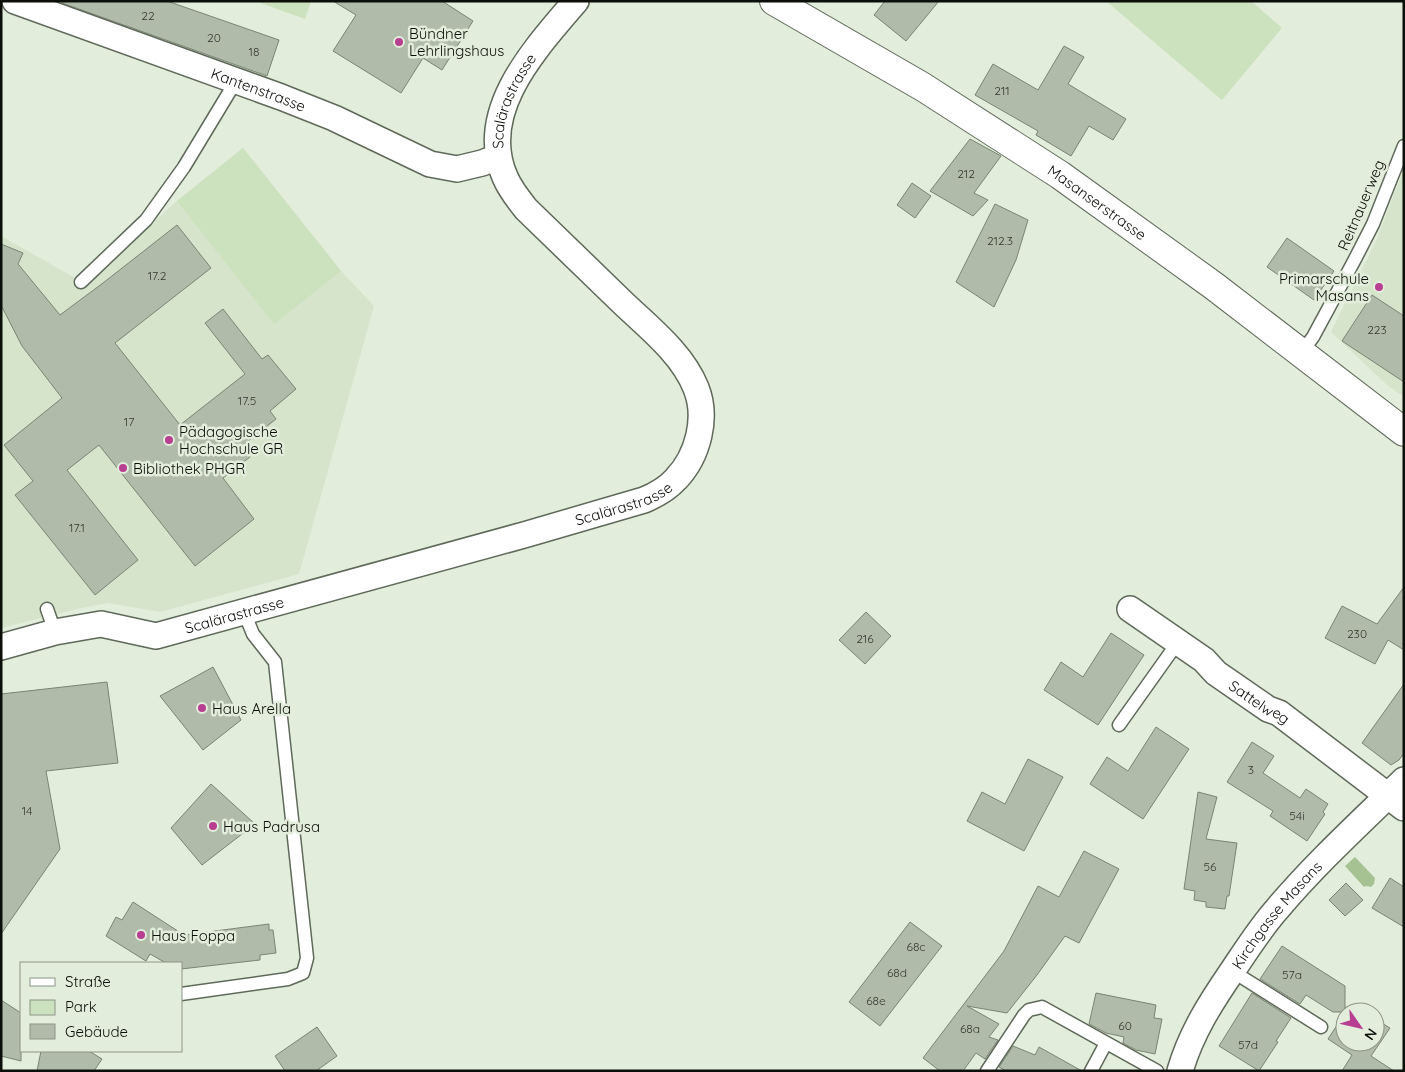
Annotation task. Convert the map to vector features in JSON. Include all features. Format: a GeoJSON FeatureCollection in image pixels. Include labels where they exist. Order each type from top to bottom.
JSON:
{"type":"FeatureCollection","features":[{"type":"Feature","properties":{"kind":"main road","name":"Masanserstrasse"},"geometry":{"type":"LineString","coordinates":[[774,1],[923,87],[1060,175],[1214,286],[1404,432]]}},
{"type":"Feature","properties":{"kind":"street","name":"Kantenstrasse"},"geometry":{"type":"LineString","coordinates":[[15,1],[334,118],[430,164],[457,169],[498,157]]}},
{"type":"Feature","properties":{"kind":"street","name":"Scalärastrasse"},"geometry":{"type":"LineString","coordinates":[[1,647],[55,632],[101,624],[156,636],[524,535],[644,500],[660,492],[676,479],[689,462],[697,444],[701,425],[701,405],[696,387],[687,371],[664,342],[526,209],[510,188],[498,157],[502,110],[513,85],[543,40],[576,1]]}},
{"type":"Feature","properties":{"kind":"street","name":"Sattelweg"},"geometry":{"type":"LineString","coordinates":[[1130,609],[1204,660],[1216,672],[1268,709],[1279,713],[1398,794]]}},
{"type":"Feature","properties":{"kind":"street","name":"Kirchgasse Masans"},"geometry":{"type":"LineString","coordinates":[[1180,1071],[1191,1040],[1208,1005],[1278,908],[1310,874],[1398,794]]}},
{"type":"Feature","properties":{"kind":"lane"},"geometry":{"type":"LineString","coordinates":[[81,282],[146,220],[184,167],[236,81]]}},
{"type":"Feature","properties":{"kind":"lane","name":"Reitnauerweg"},"geometry":{"type":"LineString","coordinates":[[1301,353],[1313,337],[1373,224],[1404,146]]}},
{"type":"Feature","properties":{"kind":"lane"},"geometry":{"type":"LineString","coordinates":[[46,608],[55,632]]}},
{"type":"Feature","properties":{"kind":"lane"},"geometry":{"type":"LineString","coordinates":[[182,994],[288,979],[303,973],[307,958],[275,662],[252,634],[244,612]]}},
{"type":"Feature","properties":{"kind":"lane"},"geometry":{"type":"LineString","coordinates":[[1119,725],[1178,642]]}},
{"type":"Feature","properties":{"kind":"lane"},"geometry":{"type":"LineString","coordinates":[[1232,971],[1321,1027]]}},
{"type":"Feature","properties":{"kind":"lane"},"geometry":{"type":"LineString","coordinates":[[987,1071],[1024,1015],[1036,1007],[1049,1010],[1158,1071]]}},
{"type":"Feature","properties":{"kind":"lane"},"geometry":{"type":"LineString","coordinates":[[1091,1071],[1106,1043]]}},
{"type":"Feature","properties":{"kind":"shaded area","name":"Pädagogische Hochschule GR"},"geometry":{"type":"Polygon","coordinates":[[[243,148],[341,271],[374,306],[299,574],[160,612],[108,603],[1,628],[1,236],[84,283],[177,201],[243,148]]]}},
{"type":"Feature","properties":{"kind":"shaded area","name":"Primarschule Masans"},"geometry":{"type":"Polygon","coordinates":[[[1404,169],[1404,397],[1387,385],[1331,332],[1376,241],[1404,169]]]}},
{"type":"Feature","properties":{"kind":"shaded area"},"geometry":{"type":"Polygon","coordinates":[[[1355,857],[1375,878],[1374,884],[1371,887],[1364,887],[1345,866],[1355,857]]]}},
{"type":"Feature","properties":{"kind":"green space"},"geometry":{"type":"Polygon","coordinates":[[[255,1],[311,1],[305,19],[255,1]]]}},
{"type":"Feature","properties":{"kind":"green space"},"geometry":{"type":"Polygon","coordinates":[[[1106,1],[1251,1],[1282,28],[1222,100],[1106,1]]]}},
{"type":"Feature","properties":{"kind":"green space"},"geometry":{"type":"Polygon","coordinates":[[[243,148],[341,271],[274,324],[177,201],[243,148]]]}},
{"type":"Feature","properties":{"kind":"building"},"geometry":{"type":"Polygon","coordinates":[[[62,1],[167,1],[279,40],[267,76],[62,3],[62,1]]]}},
{"type":"Feature","properties":{"kind":"building","name":"Bündner Lehrlingshaus"},"geometry":{"type":"Polygon","coordinates":[[[333,1],[442,1],[473,21],[442,70],[423,58],[401,93],[333,51],[356,15],[333,1]]]}},
{"type":"Feature","properties":{"kind":"building"},"geometry":{"type":"Polygon","coordinates":[[[885,1],[939,1],[906,41],[874,15],[885,1]]]}},
{"type":"Feature","properties":{"kind":"building"},"geometry":{"type":"Polygon","coordinates":[[[1064,46],[1084,57],[1068,84],[1126,119],[1113,140],[1089,126],[1071,156],[1036,135],[1038,131],[975,95],[993,64],[1038,90],[1064,46]]]}},
{"type":"Feature","properties":{"kind":"building"},"geometry":{"type":"Polygon","coordinates":[[[970,139],[1001,156],[974,193],[988,200],[973,216],[930,191],[970,139]]]}},
{"type":"Feature","properties":{"kind":"building"},"geometry":{"type":"Polygon","coordinates":[[[912,183],[931,196],[915,218],[897,205],[912,183]]]}},
{"type":"Feature","properties":{"kind":"building"},"geometry":{"type":"Polygon","coordinates":[[[995,204],[1028,220],[1016,260],[994,307],[956,282],[995,204]]]}},
{"type":"Feature","properties":{"kind":"building"},"geometry":{"type":"Polygon","coordinates":[[[177,225],[211,268],[115,343],[180,425],[245,374],[205,323],[223,309],[262,359],[268,355],[296,389],[270,411],[276,419],[242,446],[250,457],[223,478],[254,519],[195,566],[99,445],[67,470],[138,560],[95,595],[15,495],[33,481],[4,445],[62,398],[22,346],[1,305],[1,244],[23,253],[18,264],[60,315],[177,225]]]}},
{"type":"Feature","properties":{"kind":"building"},"geometry":{"type":"Polygon","coordinates":[[[1287,238],[1334,271],[1314,300],[1267,267],[1287,238]]]}},
{"type":"Feature","properties":{"kind":"building"},"geometry":{"type":"Polygon","coordinates":[[[1372,295],[1404,316],[1404,382],[1342,341],[1372,295]]]}},
{"type":"Feature","properties":{"kind":"building"},"geometry":{"type":"Polygon","coordinates":[[[1404,587],[1404,650],[1388,640],[1375,664],[1325,638],[1342,606],[1377,624],[1404,587]]]}},
{"type":"Feature","properties":{"kind":"building"},"geometry":{"type":"Polygon","coordinates":[[[866,612],[891,636],[865,664],[839,640],[866,612]]]}},
{"type":"Feature","properties":{"kind":"building"},"geometry":{"type":"Polygon","coordinates":[[[1111,633],[1144,655],[1098,725],[1044,690],[1061,662],[1083,677],[1111,633]]]}},
{"type":"Feature","properties":{"kind":"building","name":"Haus Arella"},"geometry":{"type":"Polygon","coordinates":[[[213,667],[241,720],[203,750],[160,696],[213,667]]]}},
{"type":"Feature","properties":{"kind":"building"},"geometry":{"type":"Polygon","coordinates":[[[107,682],[118,763],[46,771],[60,849],[1,934],[1,694],[107,682]]]}},
{"type":"Feature","properties":{"kind":"building"},"geometry":{"type":"Polygon","coordinates":[[[1404,684],[1404,753],[1399,760],[1391,765],[1362,743],[1404,684]]]}},
{"type":"Feature","properties":{"kind":"building"},"geometry":{"type":"Polygon","coordinates":[[[1156,727],[1189,749],[1143,819],[1090,784],[1107,757],[1128,771],[1156,727]]]}},
{"type":"Feature","properties":{"kind":"building"},"geometry":{"type":"Polygon","coordinates":[[[1252,742],[1274,756],[1263,773],[1300,798],[1306,789],[1328,804],[1323,812],[1325,814],[1307,841],[1270,816],[1273,811],[1227,782],[1252,742]]]}},
{"type":"Feature","properties":{"kind":"building"},"geometry":{"type":"Polygon","coordinates":[[[1028,759],[1063,777],[1024,851],[967,821],[982,792],[1005,804],[1028,759]]]}},
{"type":"Feature","properties":{"kind":"building","name":"Haus Padrusa"},"geometry":{"type":"Polygon","coordinates":[[[211,784],[255,824],[202,865],[171,828],[211,784]]]}},
{"type":"Feature","properties":{"kind":"building"},"geometry":{"type":"Polygon","coordinates":[[[1198,792],[1217,797],[1206,839],[1237,843],[1229,896],[1227,896],[1225,909],[1206,907],[1206,902],[1194,900],[1195,891],[1184,889],[1198,792]]]}},
{"type":"Feature","properties":{"kind":"building"},"geometry":{"type":"Polygon","coordinates":[[[1084,851],[1119,869],[1079,943],[1065,936],[1007,1013],[967,1006],[999,1024],[989,1037],[998,1040],[985,1059],[976,1053],[963,1071],[940,1071],[923,1058],[1004,951],[1038,886],[1059,897],[1084,851]]]}},
{"type":"Feature","properties":{"kind":"building"},"geometry":{"type":"Polygon","coordinates":[[[1390,878],[1404,887],[1404,927],[1372,908],[1390,878]]]}},
{"type":"Feature","properties":{"kind":"building"},"geometry":{"type":"Polygon","coordinates":[[[1346,883],[1363,900],[1345,916],[1329,900],[1346,883]]]}},
{"type":"Feature","properties":{"kind":"building","name":"Haus Foppa"},"geometry":{"type":"Polygon","coordinates":[[[133,902],[184,935],[269,924],[269,930],[273,930],[276,953],[260,955],[260,960],[182,969],[182,962],[164,962],[150,954],[146,961],[106,936],[116,917],[122,920],[133,902]]]}},
{"type":"Feature","properties":{"kind":"building"},"geometry":{"type":"Polygon","coordinates":[[[910,922],[942,946],[880,1026],[849,1002],[910,922]]]}},
{"type":"Feature","properties":{"kind":"building"},"geometry":{"type":"Polygon","coordinates":[[[1282,946],[1345,986],[1345,1002],[1335,1002],[1335,1012],[1306,995],[1300,1004],[1260,979],[1282,946]]]}},
{"type":"Feature","properties":{"kind":"building"},"geometry":{"type":"Polygon","coordinates":[[[1096,993],[1156,1005],[1154,1018],[1162,1019],[1155,1054],[1136,1050],[1123,1043],[1124,1037],[1106,1033],[1089,1024],[1096,993]]]}},
{"type":"Feature","properties":{"kind":"building"},"geometry":{"type":"Polygon","coordinates":[[[1252,993],[1291,1018],[1259,1071],[1219,1046],[1252,993]]]}},
{"type":"Feature","properties":{"kind":"building"},"geometry":{"type":"Polygon","coordinates":[[[1,1000],[20,1012],[21,1061],[1,1056],[1,1000]]]}},
{"type":"Feature","properties":{"kind":"building"},"geometry":{"type":"Polygon","coordinates":[[[1385,1025],[1390,1028],[1385,1035],[1385,1025]]]}},
{"type":"Feature","properties":{"kind":"building"},"geometry":{"type":"Polygon","coordinates":[[[317,1027],[337,1056],[316,1071],[285,1071],[275,1056],[317,1027]]]}},
{"type":"Feature","properties":{"kind":"building"},"geometry":{"type":"Polygon","coordinates":[[[1335,1028],[1335,1044],[1328,1039],[1335,1028]]]}},
{"type":"Feature","properties":{"kind":"building"},"geometry":{"type":"Polygon","coordinates":[[[1013,1046],[1035,1055],[1039,1047],[1082,1071],[1006,1071],[999,1067],[1013,1046]]]}},
{"type":"Feature","properties":{"kind":"building"},"geometry":{"type":"Polygon","coordinates":[[[41,1052],[91,1052],[102,1059],[94,1071],[37,1071],[41,1052]]]}},
{"type":"Feature","properties":{"kind":"building"},"geometry":{"type":"Polygon","coordinates":[[[1348,1052],[1374,1052],[1371,1056],[1394,1071],[1342,1071],[1352,1055],[1348,1052]]]}},
{"type":"Feature","properties":{"kind":"place","name":"Bündner Lehrlingshaus"},"geometry":{"type":"Point","coordinates":[399,42]}},
{"type":"Feature","properties":{"kind":"place","name":"Primarschule Masans"},"geometry":{"type":"Point","coordinates":[1379,287]}},
{"type":"Feature","properties":{"kind":"place","name":"Pädagogische Hochschule GR"},"geometry":{"type":"Point","coordinates":[169,440]}},
{"type":"Feature","properties":{"kind":"place","name":"Bibliothek PHGR"},"geometry":{"type":"Point","coordinates":[123,468]}},
{"type":"Feature","properties":{"kind":"place","name":"Haus Arella"},"geometry":{"type":"Point","coordinates":[202,708]}},
{"type":"Feature","properties":{"kind":"place","name":"Haus Padrusa"},"geometry":{"type":"Point","coordinates":[213,826]}},
{"type":"Feature","properties":{"kind":"place","name":"Haus Foppa"},"geometry":{"type":"Point","coordinates":[141,935]}}]}
